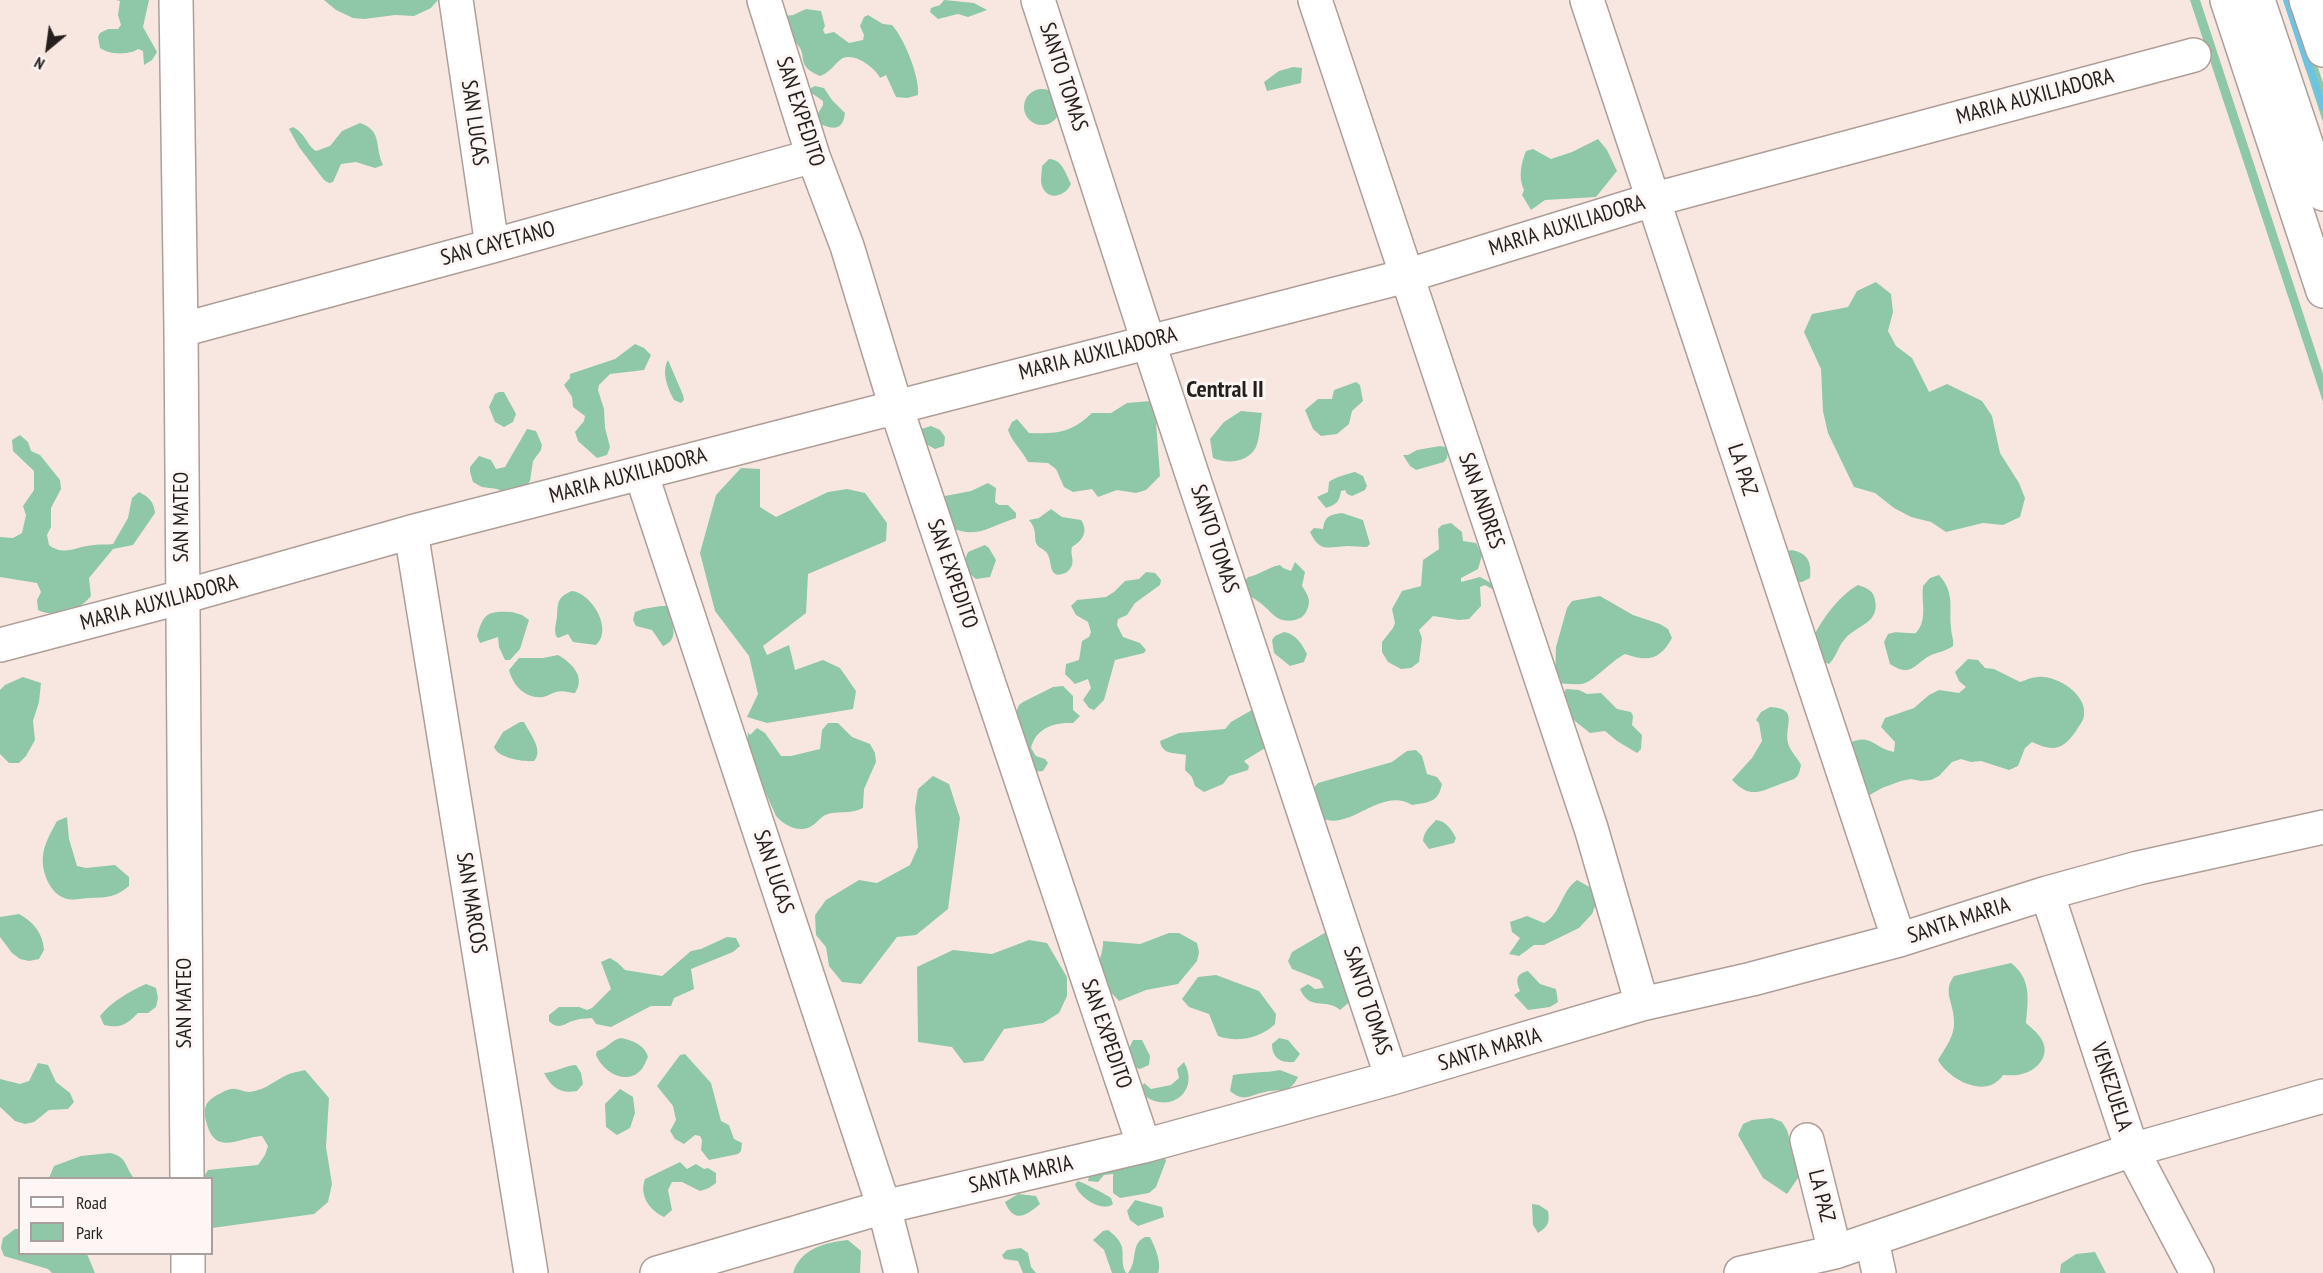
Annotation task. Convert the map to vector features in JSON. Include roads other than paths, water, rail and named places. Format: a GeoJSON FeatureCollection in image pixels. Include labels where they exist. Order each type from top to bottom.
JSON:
{"type":"FeatureCollection","features":[{"type":"Feature","properties":{"kind":"main road","name":"SAN MATEO"},"geometry":{"type":"LineString","coordinates":[[176,0],[182,330],[187,1177]]}},
{"type":"Feature","properties":{"kind":"main road","name":"SAN LUCAS"},"geometry":{"type":"LineString","coordinates":[[456,0],[492,246]]}},
{"type":"Feature","properties":{"kind":"main road","name":"SAN EXPEDITO"},"geometry":{"type":"LineString","coordinates":[[764,0],[813,156],[847,246],[896,407],[1144,1146]]}},
{"type":"Feature","properties":{"kind":"main road","name":"SANTO TOMAS"},"geometry":{"type":"LineString","coordinates":[[1038,0],[1148,341],[1392,1078]]}},
{"type":"Feature","properties":{"kind":"main road","name":"SAN ANDRES"},"geometry":{"type":"LineString","coordinates":[[1315,0],[1591,828],[1642,1004]]}},
{"type":"Feature","properties":{"kind":"main road","name":"LA PAZ"},"geometry":{"type":"LineString","coordinates":[[1587,0],[1899,940]]}},
{"type":"Feature","properties":{"kind":"main road"},"geometry":{"type":"LineString","coordinates":[[2227,0],[2323,291]]}},
{"type":"Feature","properties":{"kind":"main road"},"geometry":{"type":"LineString","coordinates":[[2258,0],[2323,194]]}},
{"type":"Feature","properties":{"kind":"main road"},"geometry":{"type":"LineString","coordinates":[[2306,0],[2323,50]]}},
{"type":"Feature","properties":{"kind":"main road","name":"MARIA AUXILIADORA"},"geometry":{"type":"LineString","coordinates":[[0,645],[182,597],[411,532],[1406,276],[1652,200],[2194,55]]}},
{"type":"Feature","properties":{"kind":"main road","name":"SAN CAYETANO"},"geometry":{"type":"LineString","coordinates":[[182,330],[813,156]]}},
{"type":"Feature","properties":{"kind":"main road","name":"SAN LUCAS"},"geometry":{"type":"LineString","coordinates":[[641,473],[884,1207],[900,1273]]}},
{"type":"Feature","properties":{"kind":"main road","name":"SAN MARCOS"},"geometry":{"type":"LineString","coordinates":[[411,532],[531,1273]]}},
{"type":"Feature","properties":{"kind":"main road","name":"SANTA MARIA"},"geometry":{"type":"LineString","coordinates":[[657,1273],[884,1207],[1144,1146],[1392,1078],[1642,1004],[1752,979],[1899,940],[2046,893],[2138,867],[2323,827]]}},
{"type":"Feature","properties":{"kind":"main road","name":"VENEZUELA"},"geometry":{"type":"LineString","coordinates":[[2046,893],[2132,1150],[2197,1273]]}},
{"type":"Feature","properties":{"kind":"main road"},"geometry":{"type":"LineString","coordinates":[[1741,1273],[1835,1252],[1872,1241],[2132,1150],[2323,1096]]}},
{"type":"Feature","properties":{"kind":"main road","name":"LA PAZ"},"geometry":{"type":"LineString","coordinates":[[1806,1140],[1835,1252]]}},
{"type":"Feature","properties":{"kind":"main road"},"geometry":{"type":"LineString","coordinates":[[1872,1241],[1879,1273]]}},
{"type":"Feature","properties":{"kind":"main road"},"geometry":{"type":"LineString","coordinates":[[188,1255],[188,1273]]}},
{"type":"Feature","properties":{"kind":"water"},"geometry":{"type":"Polygon","coordinates":[[[2283,0],[2287,0],[2310,69],[2306,70],[2283,0]]]}},
{"type":"Feature","properties":{"kind":"waterway"},"geometry":{"type":"LineString","coordinates":[[2287,0],[2323,107]]}},
{"type":"Feature","properties":{"kind":"district","name":"Central II"},"geometry":{"type":"Point","coordinates":[1225,390]}}]}
